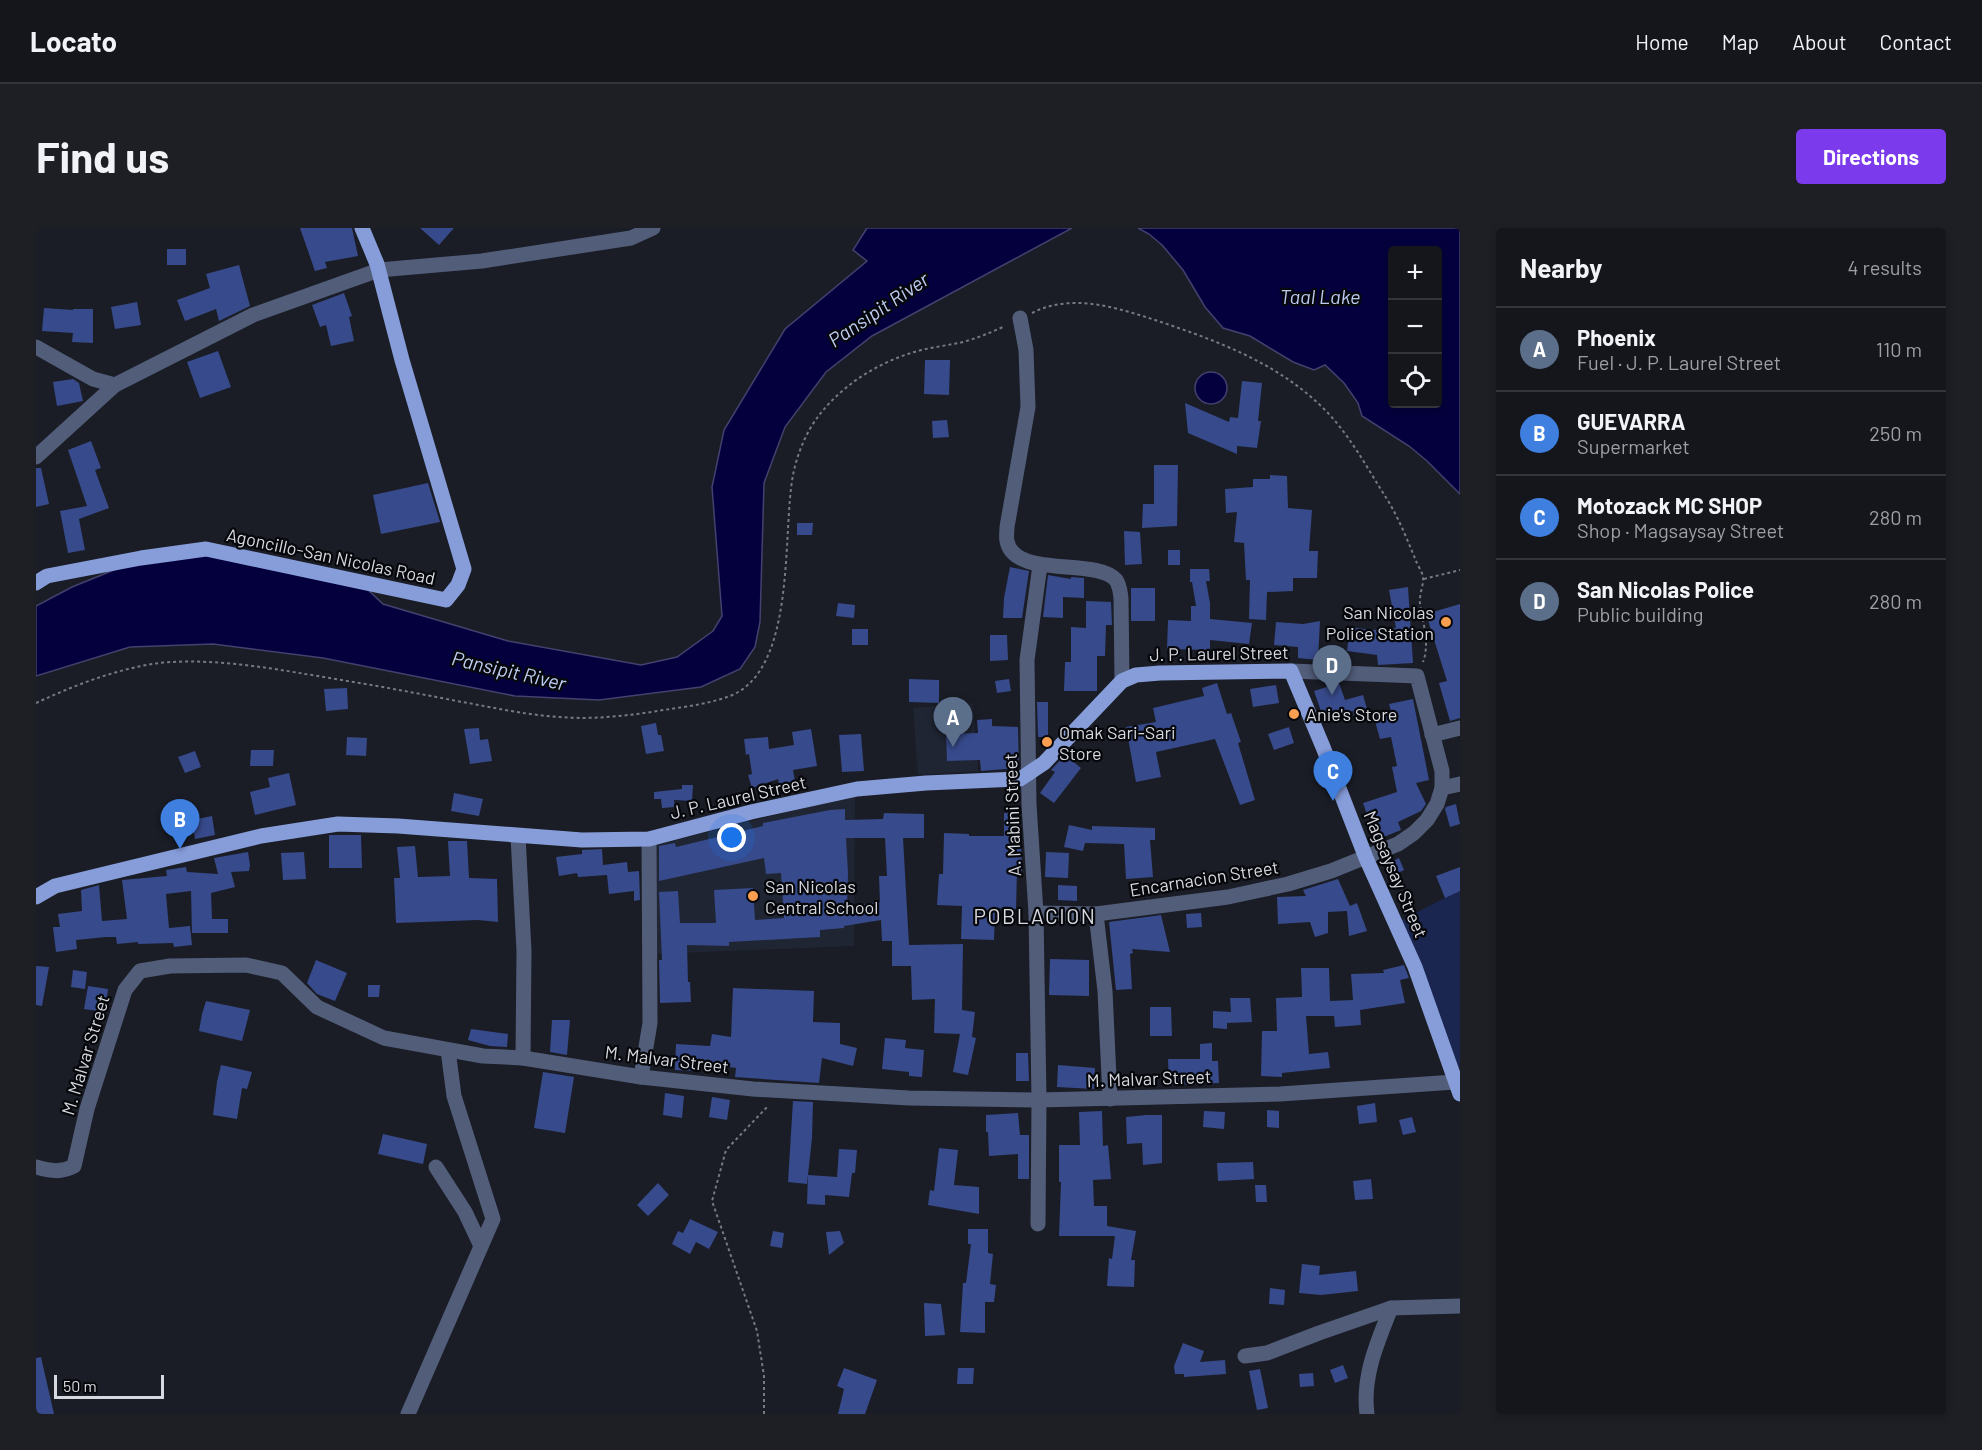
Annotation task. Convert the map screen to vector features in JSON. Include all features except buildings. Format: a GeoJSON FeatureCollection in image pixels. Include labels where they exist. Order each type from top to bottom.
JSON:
{"type":"FeatureCollection","features":[{"type":"Feature","properties":{"kind":"main road","name":"Agoncillo-San Nicolas Road"},"geometry":{"type":"LineString","coordinates":[[36,583],[47,576],[141,558],[206,549],[446,600],[458,585],[464,569],[402,360],[379,270],[362,228]]}},
{"type":"Feature","properties":{"kind":"main road","name":"J. P. Laurel Street"},"geometry":{"type":"LineString","coordinates":[[1122,681],[1136,675],[1160,673],[1291,671]]}},
{"type":"Feature","properties":{"kind":"main road","name":"Magsaysay Street"},"geometry":{"type":"LineString","coordinates":[[1291,671],[1366,858],[1415,967],[1458,1085]]}},
{"type":"Feature","properties":{"kind":"main road"},"geometry":{"type":"LineString","coordinates":[[1030,774],[1044,763],[1122,681]]}},
{"type":"Feature","properties":{"kind":"main road","name":"J. P. Laurel Street"},"geometry":{"type":"LineString","coordinates":[[36,897],[55,886],[261,836],[338,824],[398,826],[582,840],[649,838],[751,812],[857,789],[1020,779],[1030,774]]}},
{"type":"Feature","properties":{"kind":"street"},"geometry":{"type":"LineString","coordinates":[[36,457],[115,385],[254,315],[379,270],[482,261],[619,240],[631,238],[653,228]]}},
{"type":"Feature","properties":{"kind":"street"},"geometry":{"type":"LineString","coordinates":[[1020,318],[1027,359],[1028,407],[1007,527],[1007,542],[1012,552],[1025,560],[1040,565],[1098,571],[1115,579],[1120,588],[1122,681]]}},
{"type":"Feature","properties":{"kind":"street"},"geometry":{"type":"LineString","coordinates":[[36,347],[93,379],[115,385]]}},
{"type":"Feature","properties":{"kind":"street","name":"A. Mabini Street"},"geometry":{"type":"LineString","coordinates":[[1038,1224],[1036,913],[1029,804],[1028,660],[1040,565]]}},
{"type":"Feature","properties":{"kind":"street","name":"J. P. Laurel Street"},"geometry":{"type":"LineString","coordinates":[[1291,671],[1417,676]]}},
{"type":"Feature","properties":{"kind":"street"},"geometry":{"type":"LineString","coordinates":[[1417,676],[1442,771],[1442,788],[1460,784]]}},
{"type":"Feature","properties":{"kind":"street"},"geometry":{"type":"LineString","coordinates":[[1432,735],[1460,728]]}},
{"type":"Feature","properties":{"kind":"street","name":"Encarnacion Street"},"geometry":{"type":"LineString","coordinates":[[1036,913],[1096,914],[1228,897],[1288,884],[1331,871],[1398,844],[1427,820],[1437,804],[1442,788]]}},
{"type":"Feature","properties":{"kind":"street"},"geometry":{"type":"LineString","coordinates":[[518,836],[524,951],[523,1058]]}},
{"type":"Feature","properties":{"kind":"street"},"geometry":{"type":"LineString","coordinates":[[641,1077],[650,1023],[649,838]]}},
{"type":"Feature","properties":{"kind":"street"},"geometry":{"type":"LineString","coordinates":[[1096,914],[1105,992],[1110,1099]]}},
{"type":"Feature","properties":{"kind":"street","name":"M. Malvar Street"},"geometry":{"type":"LineString","coordinates":[[36,1167],[63,1171],[74,1166],[87,1109],[126,990],[140,971],[170,966],[246,965],[282,973],[317,1007],[384,1038],[483,1056],[523,1058],[641,1077],[783,1091],[909,1098],[1039,1100],[1280,1094],[1458,1085]]}},
{"type":"Feature","properties":{"kind":"street"},"geometry":{"type":"LineString","coordinates":[[408,1414],[493,1219],[454,1096],[448,1050]]}},
{"type":"Feature","properties":{"kind":"street"},"geometry":{"type":"LineString","coordinates":[[436,1167],[465,1212],[481,1246]]}},
{"type":"Feature","properties":{"kind":"street"},"geometry":{"type":"LineString","coordinates":[[1245,1356],[1267,1353],[1391,1308],[1460,1305]]}},
{"type":"Feature","properties":{"kind":"street"},"geometry":{"type":"LineString","coordinates":[[1367,1414],[1365,1400],[1371,1358],[1391,1308]]}},
{"type":"Feature","properties":{"kind":"path"},"geometry":{"type":"LineString","coordinates":[[36,703],[73,686],[114,672],[154,664],[194,662],[270,668],[502,709],[561,717],[610,717],[652,712],[712,702],[735,694],[757,674],[773,645],[780,617],[788,511],[794,473],[803,444],[819,415],[844,389],[879,365],[913,352],[989,334],[1043,307],[1063,302],[1091,304],[1128,312],[1204,336],[1274,370],[1323,408],[1342,430],[1389,503],[1404,531],[1424,579],[1420,598],[1427,649],[1417,676]]}},
{"type":"Feature","properties":{"kind":"path"},"geometry":{"type":"LineString","coordinates":[[1424,579],[1460,570]]}},
{"type":"Feature","properties":{"kind":"path"},"geometry":{"type":"LineString","coordinates":[[764,1414],[764,1376],[757,1331],[712,1201],[726,1150],[783,1091]]}},
{"type":"Feature","properties":{"kind":"shaded area"},"geometry":{"type":"Polygon","coordinates":[[[973,703],[978,771],[918,775],[913,708],[973,703]]]}},
{"type":"Feature","properties":{"kind":"shaded area","name":"San Nicolas Central School"},"geometry":{"type":"Polygon","coordinates":[[[855,795],[854,946],[654,954],[652,846],[855,795]]]}},
{"type":"Feature","properties":{"kind":"shaded area"},"geometry":{"type":"Polygon","coordinates":[[[1460,890],[1460,1067],[1456,1068],[1400,921],[1460,890]]]}},
{"type":"Feature","properties":{"kind":"water","name":"Pansipit River"},"geometry":{"type":"Polygon","coordinates":[[[867,228],[1072,228],[872,336],[826,372],[785,427],[764,483],[760,622],[755,647],[740,669],[701,687],[599,700],[515,696],[323,658],[213,644],[130,647],[36,676],[36,606],[72,587],[156,553],[222,549],[365,587],[383,604],[508,641],[641,665],[677,657],[713,631],[722,616],[712,487],[724,430],[785,329],[867,261],[853,250],[867,228]]]}},
{"type":"Feature","properties":{"kind":"water","name":"Taal Lake"},"geometry":{"type":"Polygon","coordinates":[[[1138,228],[1460,228],[1460,494],[1409,446],[1362,416],[1358,403],[1344,383],[1325,365],[1314,370],[1293,362],[1250,336],[1223,328],[1205,307],[1183,270],[1162,245],[1138,228]]]}},
{"type":"Feature","properties":{"kind":"water"},"geometry":{"type":"Polygon","coordinates":[[[1211,372],[1222,377],[1227,388],[1222,399],[1211,404],[1200,399],[1195,388],[1200,377],[1211,372]]]}},
{"type":"Feature","properties":{"kind":"place","name":"San Nicolas Police Station"},"geometry":{"type":"Point","coordinates":[1446,622]}},
{"type":"Feature","properties":{"kind":"place","name":"San Nicolas Police"},"geometry":{"type":"Point","coordinates":[1332,695]}},
{"type":"Feature","properties":{"kind":"place","name":"Anie's Store"},"geometry":{"type":"Point","coordinates":[1294,714]}},
{"type":"Feature","properties":{"kind":"place","name":"Omak Sari-Sari Store"},"geometry":{"type":"Point","coordinates":[1047,742]}},
{"type":"Feature","properties":{"kind":"place","name":"Phoenix"},"geometry":{"type":"Point","coordinates":[953,747]}},
{"type":"Feature","properties":{"kind":"place","name":"Motozack MC SHOP"},"geometry":{"type":"Point","coordinates":[1333,801]}},
{"type":"Feature","properties":{"kind":"place","name":"GUEVARRA"},"geometry":{"type":"Point","coordinates":[180,849]}},
{"type":"Feature","properties":{"kind":"place","name":"San Nicolas Central School"},"geometry":{"type":"Point","coordinates":[753,896]}},
{"type":"Feature","properties":{"kind":"district","name":"POBLACION"},"geometry":{"type":"Point","coordinates":[1035,915]}}]}
